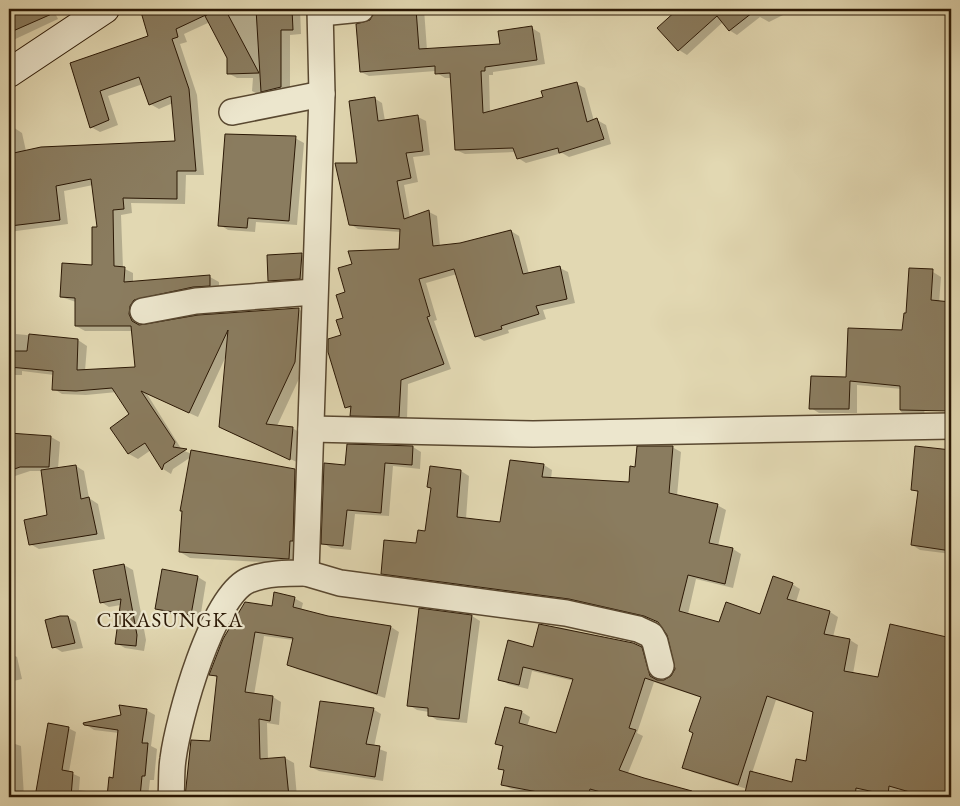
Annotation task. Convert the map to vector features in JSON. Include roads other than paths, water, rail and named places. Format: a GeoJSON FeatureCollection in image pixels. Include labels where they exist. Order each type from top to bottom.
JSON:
{"type":"FeatureCollection","features":[{"type":"Feature","properties":{"kind":"street"},"geometry":{"type":"LineString","coordinates":[[9,73],[105,9]]}},
{"type":"Feature","properties":{"kind":"street"},"geometry":{"type":"LineString","coordinates":[[306,573],[322,94],[320,11],[361,9]]}},
{"type":"Feature","properties":{"kind":"street"},"geometry":{"type":"LineString","coordinates":[[232,112],[322,94]]}},
{"type":"Feature","properties":{"kind":"street"},"geometry":{"type":"LineString","coordinates":[[143,311],[196,301],[314,292]]}},
{"type":"Feature","properties":{"kind":"street"},"geometry":{"type":"LineString","coordinates":[[311,429],[533,434],[951,426]]}},
{"type":"Feature","properties":{"kind":"street"},"geometry":{"type":"LineString","coordinates":[[171,797],[173,759],[191,685],[219,611],[233,592],[248,580],[277,574],[306,573],[340,583],[566,613],[638,629],[651,635],[655,642],[661,666]]}},
{"type":"Feature","properties":{"kind":"district","name":"CIKASUNGKA"},"geometry":{"type":"Point","coordinates":[170,619]}}]}
